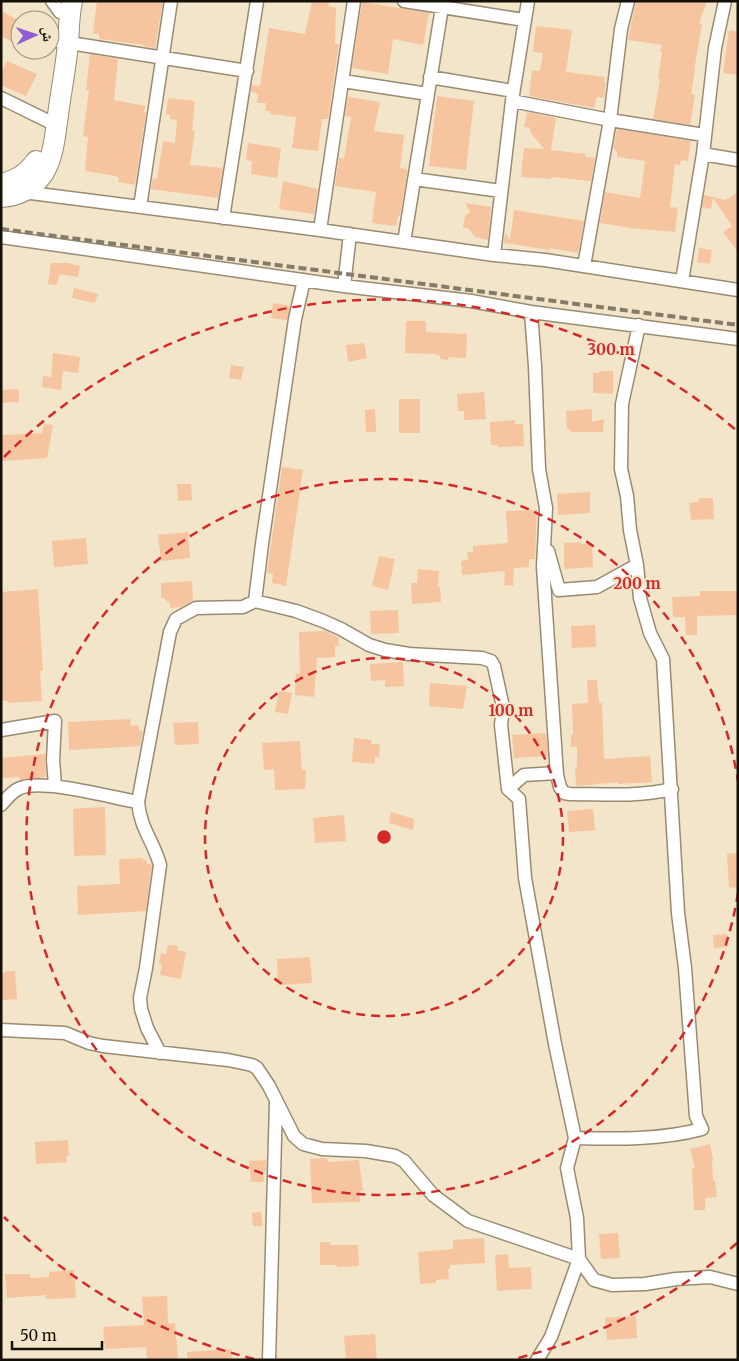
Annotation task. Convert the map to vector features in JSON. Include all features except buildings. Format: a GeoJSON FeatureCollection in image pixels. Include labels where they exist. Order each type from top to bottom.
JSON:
{"type":"FeatureCollection","features":[{"type":"Feature","properties":{"kind":"main road"},"geometry":{"type":"LineString","coordinates":[[1,197],[12,186],[36,181],[48,164],[52,150],[51,123],[63,42],[63,6]]}},
{"type":"Feature","properties":{"kind":"street"},"geometry":{"type":"LineString","coordinates":[[140,207],[171,1]]}},
{"type":"Feature","properties":{"kind":"street"},"geometry":{"type":"LineString","coordinates":[[223,218],[257,1]]}},
{"type":"Feature","properties":{"kind":"street"},"geometry":{"type":"LineString","coordinates":[[320,230],[354,1]]}},
{"type":"Feature","properties":{"kind":"street"},"geometry":{"type":"LineString","coordinates":[[404,1],[442,4],[524,20]]}},
{"type":"Feature","properties":{"kind":"street"},"geometry":{"type":"LineString","coordinates":[[494,255],[513,96],[528,1]]}},
{"type":"Feature","properties":{"kind":"street"},"geometry":{"type":"LineString","coordinates":[[584,266],[610,120],[621,29],[628,1]]}},
{"type":"Feature","properties":{"kind":"street"},"geometry":{"type":"LineString","coordinates":[[682,281],[702,154],[715,48],[725,1]]}},
{"type":"Feature","properties":{"kind":"street"},"geometry":{"type":"LineString","coordinates":[[404,242],[442,4]]}},
{"type":"Feature","properties":{"kind":"street"},"geometry":{"type":"LineString","coordinates":[[63,42],[247,71]]}},
{"type":"Feature","properties":{"kind":"street"},"geometry":{"type":"LineString","coordinates":[[430,77],[610,120],[704,134]]}},
{"type":"Feature","properties":{"kind":"street"},"geometry":{"type":"LineString","coordinates":[[343,81],[428,94]]}},
{"type":"Feature","properties":{"kind":"street"},"geometry":{"type":"LineString","coordinates":[[1,98],[51,123]]}},
{"type":"Feature","properties":{"kind":"street"},"geometry":{"type":"LineString","coordinates":[[702,154],[738,160]]}},
{"type":"Feature","properties":{"kind":"street"},"geometry":{"type":"LineString","coordinates":[[414,179],[501,191]]}},
{"type":"Feature","properties":{"kind":"street"},"geometry":{"type":"LineString","coordinates":[[12,186],[140,207],[494,255],[545,260],[738,290]]}},
{"type":"Feature","properties":{"kind":"street"},"geometry":{"type":"LineString","coordinates":[[344,286],[350,234]]}},
{"type":"Feature","properties":{"kind":"street"},"geometry":{"type":"LineString","coordinates":[[1,237],[344,286],[471,301],[531,312],[738,339]]}},
{"type":"Feature","properties":{"kind":"street"},"geometry":{"type":"LineString","coordinates":[[255,601],[295,319],[304,280]]}},
{"type":"Feature","properties":{"kind":"street"},"geometry":{"type":"LineString","coordinates":[[531,312],[539,469],[546,508],[543,567],[557,773],[560,786],[564,792],[570,794],[618,795],[655,793],[672,789]]}},
{"type":"Feature","properties":{"kind":"street"},"geometry":{"type":"LineString","coordinates":[[575,1138],[618,1139],[685,1133],[702,1128],[696,1116],[685,968],[678,913],[663,659],[650,633],[640,598],[627,496],[621,469],[622,404],[639,325]]}},
{"type":"Feature","properties":{"kind":"street"},"geometry":{"type":"LineString","coordinates":[[544,538],[559,590],[597,587],[637,565]]}},
{"type":"Feature","properties":{"kind":"street"},"geometry":{"type":"LineString","coordinates":[[160,1053],[146,1028],[140,998],[160,865],[139,816],[138,802],[170,632],[176,619],[196,608],[243,607],[255,601],[323,621],[369,645],[385,650],[409,654],[482,658],[492,662],[503,707],[501,725],[508,788],[519,798],[525,878],[555,1044],[575,1138],[567,1168],[577,1218],[579,1259],[550,1338],[537,1360]]}},
{"type":"Feature","properties":{"kind":"street"},"geometry":{"type":"LineString","coordinates":[[1,730],[55,722],[53,760],[55,785]]}},
{"type":"Feature","properties":{"kind":"street"},"geometry":{"type":"LineString","coordinates":[[508,788],[524,775],[557,773]]}},
{"type":"Feature","properties":{"kind":"street"},"geometry":{"type":"LineString","coordinates":[[1,805],[18,789],[55,785],[138,802]]}},
{"type":"Feature","properties":{"kind":"street"},"geometry":{"type":"LineString","coordinates":[[1,1030],[65,1033],[95,1045],[228,1060],[252,1065],[257,1068],[269,1086],[294,1136],[303,1144],[322,1149],[366,1151],[395,1156],[404,1161],[433,1195],[468,1221],[579,1259],[594,1280],[612,1285],[645,1284],[676,1279],[710,1277],[738,1284]]}},
{"type":"Feature","properties":{"kind":"street"},"geometry":{"type":"LineString","coordinates":[[269,1360],[276,1100]]}},
{"type":"Feature","properties":{"kind":"railway"},"geometry":{"type":"LineString","coordinates":[[1,229],[738,325]]}}]}
